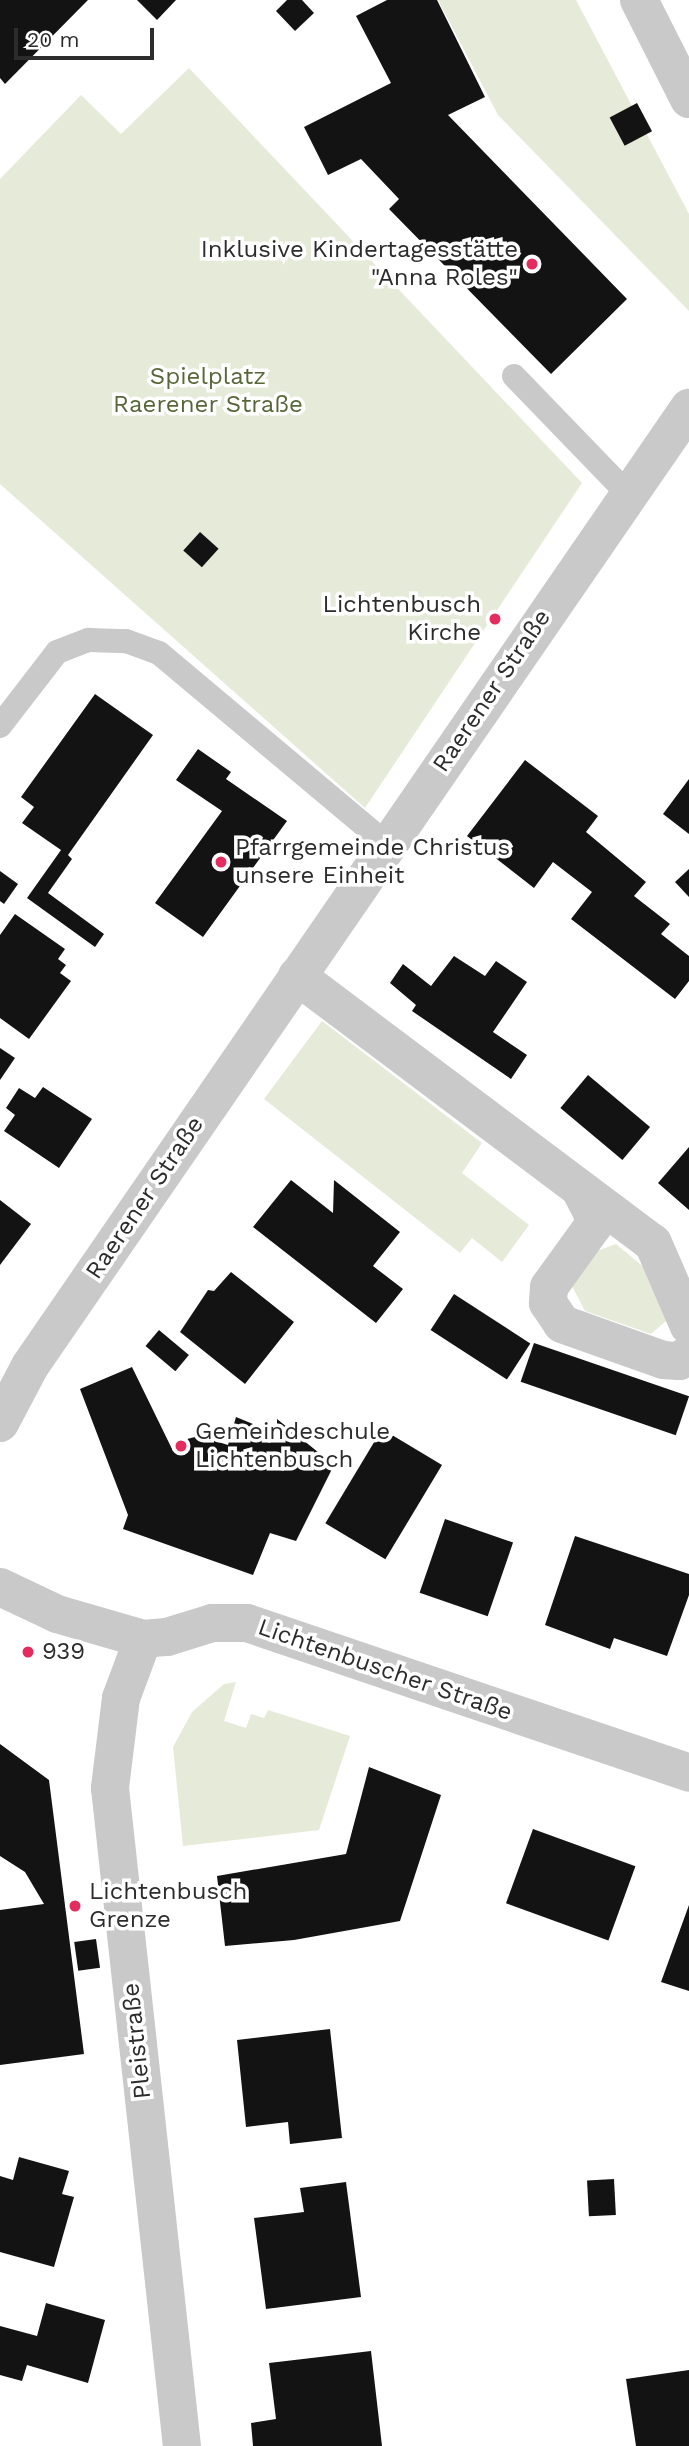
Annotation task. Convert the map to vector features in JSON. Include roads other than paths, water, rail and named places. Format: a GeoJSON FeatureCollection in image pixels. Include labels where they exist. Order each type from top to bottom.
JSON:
{"type":"FeatureCollection","features":[{"type":"Feature","properties":{"kind":"street"},"geometry":{"type":"LineString","coordinates":[[639,0],[689,99]]}},
{"type":"Feature","properties":{"kind":"street","name":"Raerener Straße"},"geometry":{"type":"LineString","coordinates":[[0,1423],[30,1366],[627,493],[689,408]]}},
{"type":"Feature","properties":{"kind":"street"},"geometry":{"type":"LineString","coordinates":[[297,976],[653,1243],[689,1326]]}},
{"type":"Feature","properties":{"kind":"street"},"geometry":{"type":"LineString","coordinates":[[580,1189],[593,1214],[593,1226],[549,1287],[548,1303],[562,1324],[663,1360],[679,1362],[689,1354]]}},
{"type":"Feature","properties":{"kind":"street","name":"Lichtenbuscher Straße"},"geometry":{"type":"LineString","coordinates":[[0,1587],[57,1614],[143,1639],[167,1637],[212,1623],[247,1623],[689,1773]]}},
{"type":"Feature","properties":{"kind":"street","name":"Pleistraße"},"geometry":{"type":"LineString","coordinates":[[143,1639],[121,1698],[110,1788],[182,2446]]}},
{"type":"Feature","properties":{"kind":"lane"},"geometry":{"type":"LineString","coordinates":[[514,376],[627,493]]}},
{"type":"Feature","properties":{"kind":"lane"},"geometry":{"type":"LineString","coordinates":[[0,726],[57,652],[89,640],[126,641],[159,653],[387,844]]}},
{"type":"Feature","properties":{"kind":"place","name":"Inklusive Kindertagesstätte \"Anna Roles\""},"geometry":{"type":"Point","coordinates":[532,264]}},
{"type":"Feature","properties":{"kind":"place","name":"Lichtenbusch Kirche"},"geometry":{"type":"Point","coordinates":[495,619]}},
{"type":"Feature","properties":{"kind":"place","name":"Pfarrgemeinde Christus unsere Einheit"},"geometry":{"type":"Point","coordinates":[221,862]}},
{"type":"Feature","properties":{"kind":"place","name":"Gemeindeschule Lichtenbusch"},"geometry":{"type":"Point","coordinates":[181,1446]}},
{"type":"Feature","properties":{"kind":"place","name":"939"},"geometry":{"type":"Point","coordinates":[28,1652]}},
{"type":"Feature","properties":{"kind":"place","name":"Lichtenbusch Grenze"},"geometry":{"type":"Point","coordinates":[75,1906]}},
{"type":"Feature","properties":{"kind":"park label","name":"Spielplatz Raerener Straße"},"geometry":{"type":"Point","coordinates":[208,391]}}]}
